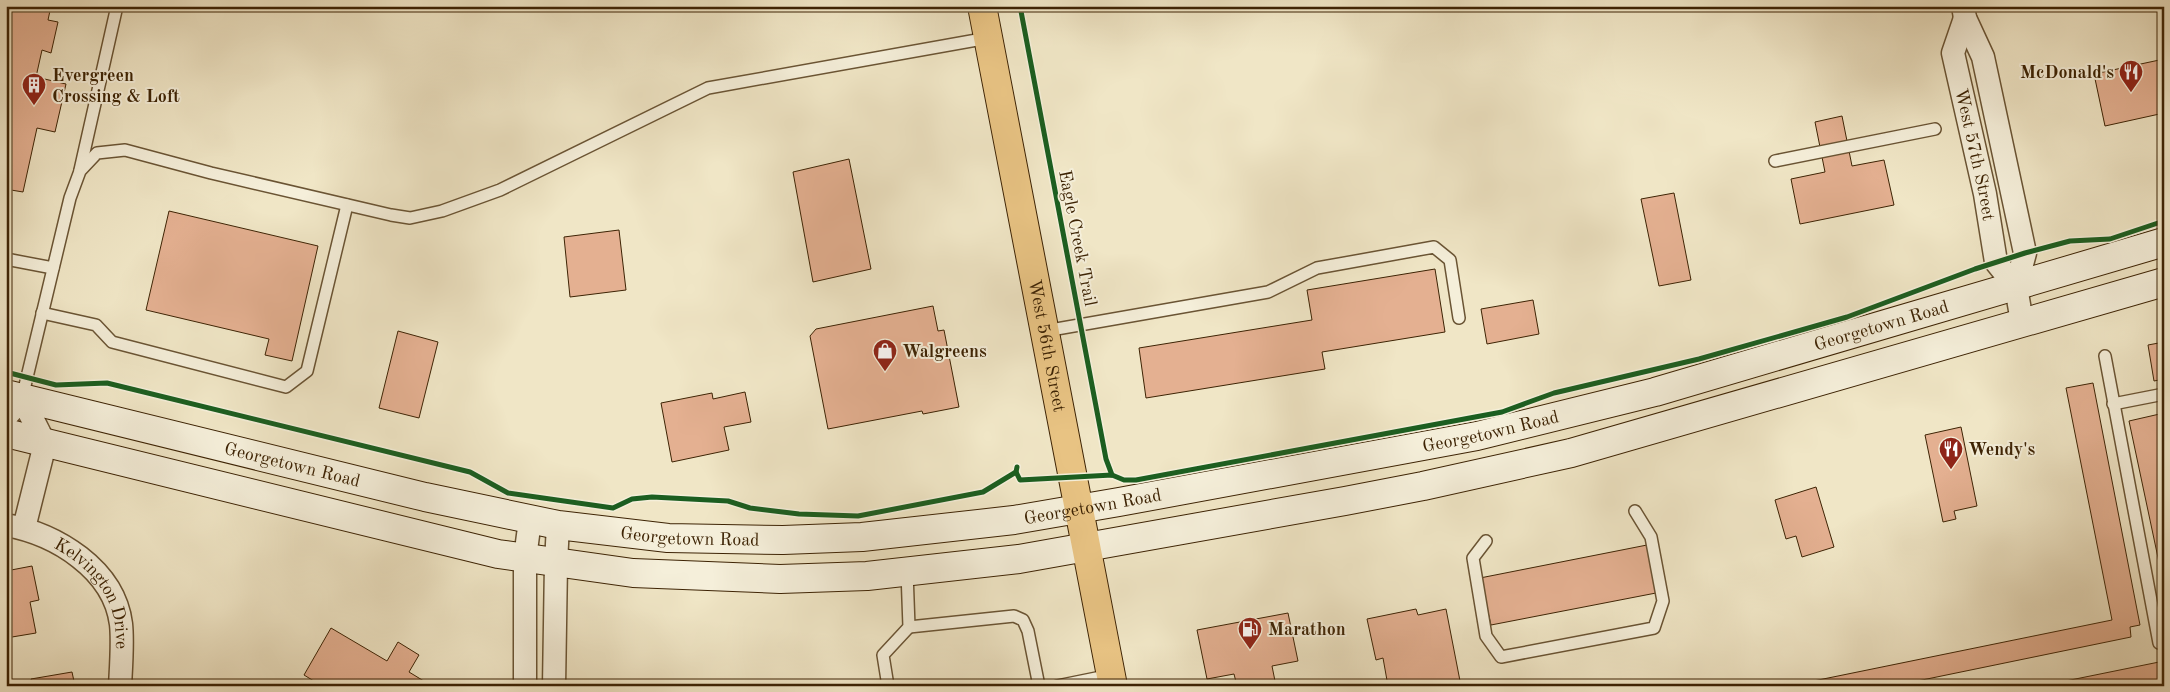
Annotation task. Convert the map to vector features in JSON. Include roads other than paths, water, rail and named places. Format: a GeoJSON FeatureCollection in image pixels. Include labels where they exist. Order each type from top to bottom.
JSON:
{"type":"FeatureCollection","features":[{"type":"Feature","properties":{"kind":"main road","name":"West 56th Street"},"geometry":{"type":"LineString","coordinates":[[982,6],[1112,680]]}},
{"type":"Feature","properties":{"kind":"main road","name":"Georgetown Road"},"geometry":{"type":"LineString","coordinates":[[12,403],[425,497],[558,525],[668,538],[823,539],[940,529],[1079,509],[1191,490],[1477,436],[1654,392],[2164,242]]}},
{"type":"Feature","properties":{"kind":"main road","name":"Georgetown Road"},"geometry":{"type":"LineString","coordinates":[[6,433],[457,545],[556,563],[633,573],[713,578],[780,579],[907,572],[1019,559],[1086,548],[1423,486],[1571,453],[2164,282]]}},
{"type":"Feature","properties":{"kind":"street","name":"West 57th Street"},"geometry":{"type":"LineString","coordinates":[[1964,12],[1953,53],[1985,194],[1996,262],[2016,287]]}},
{"type":"Feature","properties":{"kind":"street","name":"West 57th Street"},"geometry":{"type":"LineString","coordinates":[[1964,12],[1983,57],[2025,253],[2016,287],[2022,322]]}},
{"type":"Feature","properties":{"kind":"street"},"geometry":{"type":"LineString","coordinates":[[12,403],[45,444]]}},
{"type":"Feature","properties":{"kind":"street","name":"Kelvington Drive"},"geometry":{"type":"LineString","coordinates":[[45,444],[15,526],[46,537],[89,564],[111,592],[121,624],[120,686]]}},
{"type":"Feature","properties":{"kind":"street"},"geometry":{"type":"LineString","coordinates":[[525,686],[525,558],[530,520]]}},
{"type":"Feature","properties":{"kind":"street"},"geometry":{"type":"LineString","coordinates":[[554,686],[558,525]]}},
{"type":"Feature","properties":{"kind":"lane"},"geometry":{"type":"LineString","coordinates":[[12,403],[42,313],[70,198],[80,171],[117,6]]}},
{"type":"Feature","properties":{"kind":"lane"},"geometry":{"type":"LineString","coordinates":[[80,171],[97,153],[124,150],[211,173],[410,218],[442,211],[500,190],[708,88],[988,38]]}},
{"type":"Feature","properties":{"kind":"lane"},"geometry":{"type":"LineString","coordinates":[[1775,161],[1935,129]]}},
{"type":"Feature","properties":{"kind":"lane"},"geometry":{"type":"LineString","coordinates":[[42,313],[96,325],[112,342],[286,387],[306,371],[347,205]]}},
{"type":"Feature","properties":{"kind":"lane"},"geometry":{"type":"LineString","coordinates":[[1045,331],[1268,292],[1317,268],[1434,247],[1450,260],[1459,318]]}},
{"type":"Feature","properties":{"kind":"lane"},"geometry":{"type":"LineString","coordinates":[[6,259],[54,268]]}},
{"type":"Feature","properties":{"kind":"lane"},"geometry":{"type":"LineString","coordinates":[[2105,356],[2159,643],[2164,642]]}},
{"type":"Feature","properties":{"kind":"lane"},"geometry":{"type":"LineString","coordinates":[[2114,404],[2164,394]]}},
{"type":"Feature","properties":{"kind":"lane"},"geometry":{"type":"LineString","coordinates":[[1486,541],[1473,558],[1486,636],[1501,657],[1654,628],[1663,601],[1651,537],[1635,511]]}},
{"type":"Feature","properties":{"kind":"lane"},"geometry":{"type":"LineString","coordinates":[[907,572],[909,627]]}},
{"type":"Feature","properties":{"kind":"lane"},"geometry":{"type":"LineString","coordinates":[[888,686],[883,655],[909,627],[1014,616],[1023,620],[1028,631],[1039,686]]}},
{"type":"Feature","properties":{"kind":"lane"},"geometry":{"type":"LineString","coordinates":[[1057,686],[1112,680]]}},
{"type":"Feature","properties":{"kind":"place","name":"McDonald's"},"geometry":{"type":"Point","coordinates":[2131,93]}},
{"type":"Feature","properties":{"kind":"place","name":"Evergreen Crossing & Loft"},"geometry":{"type":"Point","coordinates":[34,106]}},
{"type":"Feature","properties":{"kind":"place","name":"Walgreens"},"geometry":{"type":"Point","coordinates":[885,372]}},
{"type":"Feature","properties":{"kind":"place","name":"Wendy's"},"geometry":{"type":"Point","coordinates":[1951,470]}},
{"type":"Feature","properties":{"kind":"place","name":"Marathon"},"geometry":{"type":"Point","coordinates":[1250,650]}}]}
